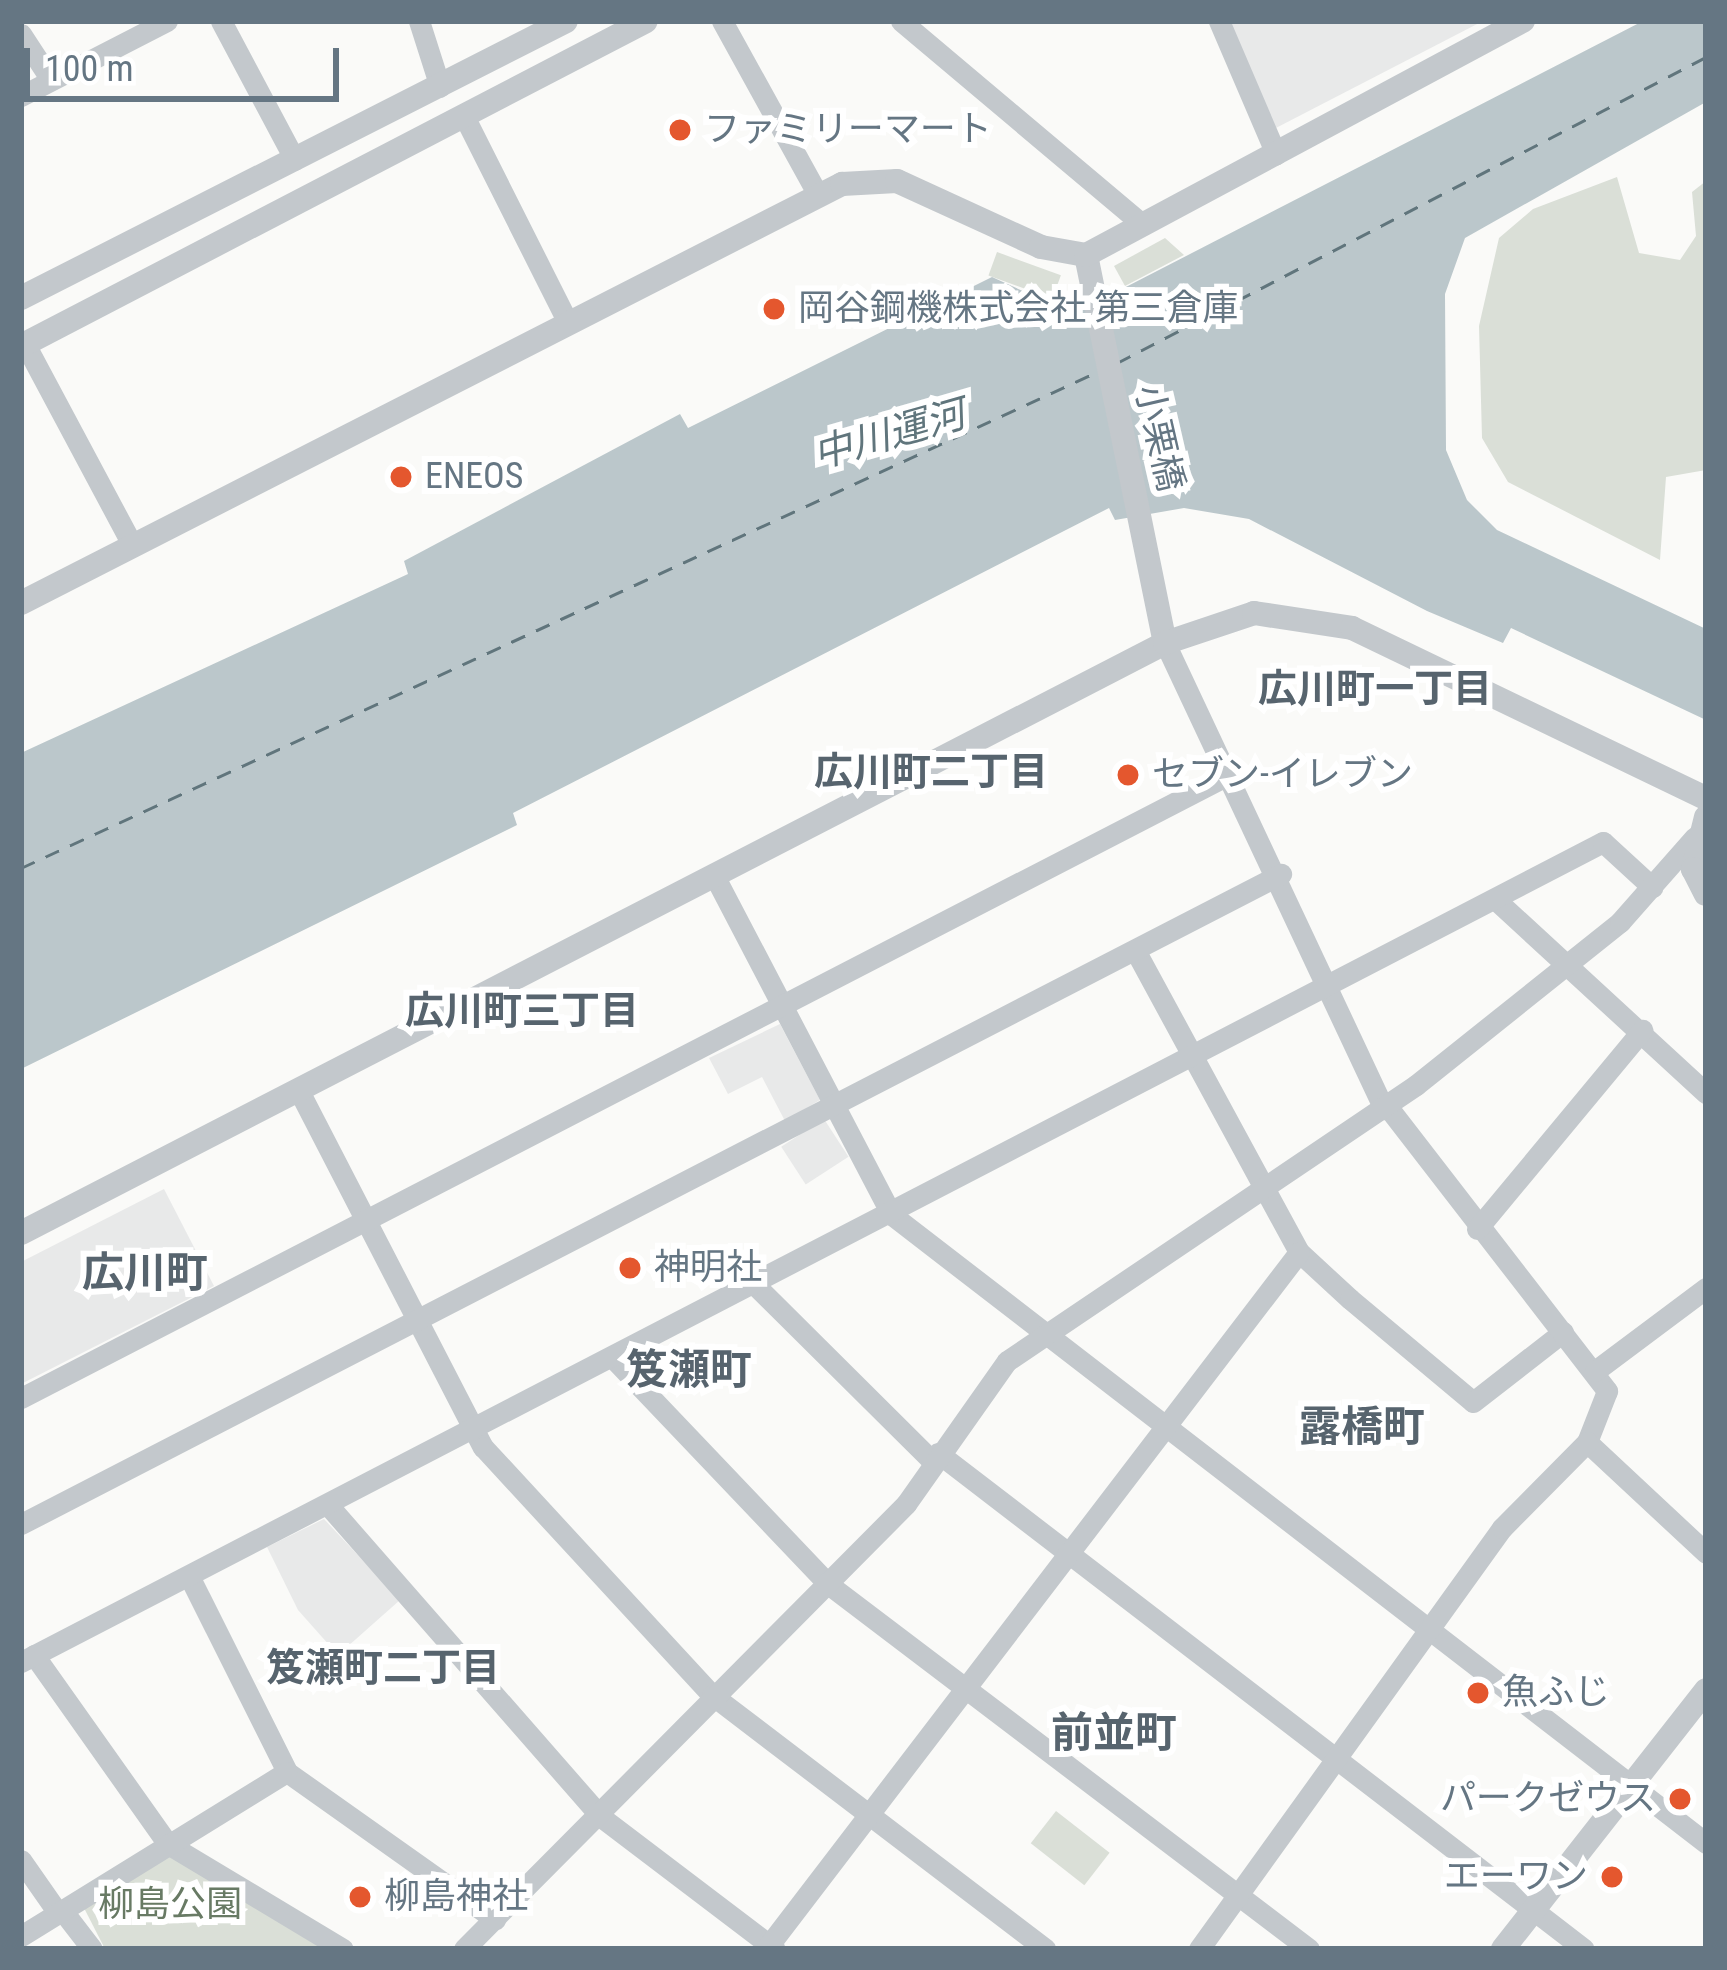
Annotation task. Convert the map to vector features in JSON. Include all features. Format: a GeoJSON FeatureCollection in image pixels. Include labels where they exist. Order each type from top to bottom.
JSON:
{"type":"FeatureCollection","features":[{"type":"Feature","properties":{"kind":"street"},"geometry":{"type":"LineString","coordinates":[[21,96],[167,21]]}},
{"type":"Feature","properties":{"kind":"street"},"geometry":{"type":"LineString","coordinates":[[221,21],[295,160]]}},
{"type":"Feature","properties":{"kind":"street"},"geometry":{"type":"LineString","coordinates":[[419,21],[440,87]]}},
{"type":"Feature","properties":{"kind":"street"},"geometry":{"type":"LineString","coordinates":[[21,298],[566,21]]}},
{"type":"Feature","properties":{"kind":"street"},"geometry":{"type":"LineString","coordinates":[[133,546],[23,345],[466,120],[646,21]]}},
{"type":"Feature","properties":{"kind":"street"},"geometry":{"type":"LineString","coordinates":[[722,21],[818,195]]}},
{"type":"Feature","properties":{"kind":"street"},"geometry":{"type":"LineString","coordinates":[[902,21],[1142,223]]}},
{"type":"Feature","properties":{"kind":"street"},"geometry":{"type":"LineString","coordinates":[[1219,21],[1276,154]]}},
{"type":"Feature","properties":{"kind":"street"},"geometry":{"type":"LineString","coordinates":[[21,603],[818,195],[897,181],[1041,247],[1086,255],[1523,21]]}},
{"type":"Feature","properties":{"kind":"street"},"geometry":{"type":"LineString","coordinates":[[21,34],[51,80]]}},
{"type":"Feature","properties":{"kind":"street"},"geometry":{"type":"LineString","coordinates":[[466,120],[568,322]]}},
{"type":"Feature","properties":{"kind":"street","name":"小栗橋"},"geometry":{"type":"LineString","coordinates":[[1086,255],[1089,294],[1165,644]]}},
{"type":"Feature","properties":{"kind":"street"},"geometry":{"type":"LineString","coordinates":[[21,1233],[1165,644],[1254,614],[1352,628],[1706,798]]}},
{"type":"Feature","properties":{"kind":"street"},"geometry":{"type":"LineString","coordinates":[[1165,644],[1281,874],[1386,1107],[1595,1371],[1608,1410],[1587,1442],[1502,1528],[1436,1633],[1199,1949]]}},
{"type":"Feature","properties":{"kind":"street"},"geometry":{"type":"LineString","coordinates":[[21,1398],[1230,775]]}},
{"type":"Feature","properties":{"kind":"street"},"geometry":{"type":"LineString","coordinates":[[464,1949],[601,1817],[712,1695],[828,1584],[935,1458],[1007,1361],[1386,1107],[1566,964],[1652,886],[1701,827]]}},
{"type":"Feature","properties":{"kind":"street"},"geometry":{"type":"LineString","coordinates":[[1701,827],[1706,894]]}},
{"type":"Feature","properties":{"kind":"street"},"geometry":{"type":"LineString","coordinates":[[343,1949],[168,1844],[27,1658],[892,1215],[1603,842],[1652,886]]}},
{"type":"Feature","properties":{"kind":"street"},"geometry":{"type":"LineString","coordinates":[[21,1524],[1281,874]]}},
{"type":"Feature","properties":{"kind":"street"},"geometry":{"type":"LineString","coordinates":[[716,879],[892,1215],[1436,1633],[1636,1779],[1706,1843]]}},
{"type":"Feature","properties":{"kind":"street"},"geometry":{"type":"LineString","coordinates":[[1497,901],[1706,1094]]}},
{"type":"Feature","properties":{"kind":"street"},"geometry":{"type":"LineString","coordinates":[[1135,950],[1298,1252],[1473,1402],[1563,1332]]}},
{"type":"Feature","properties":{"kind":"street"},"geometry":{"type":"LineString","coordinates":[[1478,1229],[1642,1030]]}},
{"type":"Feature","properties":{"kind":"street"},"geometry":{"type":"LineString","coordinates":[[298,1089],[474,1430],[712,1695],[1045,1949]]}},
{"type":"Feature","properties":{"kind":"street"},"geometry":{"type":"LineString","coordinates":[[328,1505],[601,1817],[770,1948],[1298,1252]]}},
{"type":"Feature","properties":{"kind":"street"},"geometry":{"type":"LineString","coordinates":[[755,1285],[935,1458],[1584,1949]]}},
{"type":"Feature","properties":{"kind":"street"},"geometry":{"type":"LineString","coordinates":[[1595,1371],[1706,1288]]}},
{"type":"Feature","properties":{"kind":"street"},"geometry":{"type":"LineString","coordinates":[[613,1358],[828,1584],[1309,1949]]}},
{"type":"Feature","properties":{"kind":"street"},"geometry":{"type":"LineString","coordinates":[[1587,1442],[1706,1553]]}},
{"type":"Feature","properties":{"kind":"street"},"geometry":{"type":"LineString","coordinates":[[189,1576],[287,1772],[495,1919]]}},
{"type":"Feature","properties":{"kind":"street"},"geometry":{"type":"LineString","coordinates":[[1503,1949],[1706,1690]]}},
{"type":"Feature","properties":{"kind":"street"},"geometry":{"type":"LineString","coordinates":[[21,1936],[287,1772]]}},
{"type":"Feature","properties":{"kind":"street"},"geometry":{"type":"LineString","coordinates":[[21,1860],[92,1949]]}},
{"type":"Feature","properties":{"kind":"shaded area"},"geometry":{"type":"Polygon","coordinates":[[[1224,21],[1483,21],[1272,130],[1224,21]]]}},
{"type":"Feature","properties":{"kind":"shaded area"},"geometry":{"type":"Polygon","coordinates":[[[780,1024],[820,1100],[785,1121],[762,1077],[728,1094],[709,1058],[780,1024]]]}},
{"type":"Feature","properties":{"kind":"shaded area"},"geometry":{"type":"Polygon","coordinates":[[[824,1119],[849,1157],[806,1185],[781,1147],[824,1119]]]}},
{"type":"Feature","properties":{"kind":"shaded area"},"geometry":{"type":"Polygon","coordinates":[[[164,1189],[214,1286],[21,1384],[21,1262],[164,1189]]]}},
{"type":"Feature","properties":{"kind":"shaded area"},"geometry":{"type":"Polygon","coordinates":[[[324,1519],[400,1600],[338,1655],[298,1610],[267,1547],[324,1519]]]}},
{"type":"Feature","properties":{"kind":"green space"},"geometry":{"type":"Polygon","coordinates":[[[1617,177],[1639,253],[1680,260],[1696,236],[1692,192],[1706,181],[1706,470],[1666,477],[1660,560],[1508,482],[1482,438],[1479,326],[1499,238],[1533,209],[1617,177]]]}},
{"type":"Feature","properties":{"kind":"green space"},"geometry":{"type":"Polygon","coordinates":[[[1165,238],[1184,255],[1125,286],[1114,266],[1165,238]]]}},
{"type":"Feature","properties":{"kind":"green space"},"geometry":{"type":"Polygon","coordinates":[[[997,252],[1061,275],[1052,299],[988,275],[997,252]]]}},
{"type":"Feature","properties":{"kind":"green space"},"geometry":{"type":"Polygon","coordinates":[[[1056,1811],[1110,1853],[1084,1885],[1031,1843],[1056,1811]]]}},
{"type":"Feature","properties":{"kind":"green space","name":"柳島公園"},"geometry":{"type":"Polygon","coordinates":[[[169,1854],[327,1949],[105,1949],[84,1908],[169,1854]]]}},
{"type":"Feature","properties":{"kind":"water","name":"中川運河"},"geometry":{"type":"Polygon","coordinates":[[[1643,21],[1706,21],[1706,102],[1465,238],[1445,294],[1446,450],[1467,500],[1497,530],[1706,629],[1706,720],[1511,628],[1503,643],[1427,611],[1249,519],[1184,508],[1115,520],[1109,508],[513,813],[517,825],[21,1069],[21,753],[408,574],[404,561],[680,414],[688,428],[992,277],[1047,302],[1122,289],[1643,21]]]}},
{"type":"Feature","properties":{"kind":"ferry route"},"geometry":{"type":"LineString","coordinates":[[1117,363],[1706,57]]}},
{"type":"Feature","properties":{"kind":"ferry route"},"geometry":{"type":"LineString","coordinates":[[21,868],[1097,372]]}},
{"type":"Feature","properties":{"kind":"place","name":"ファミリーマート"},"geometry":{"type":"Point","coordinates":[680,130]}},
{"type":"Feature","properties":{"kind":"place","name":"岡谷鋼機株式会社 第三倉庫"},"geometry":{"type":"Point","coordinates":[774,309]}},
{"type":"Feature","properties":{"kind":"place","name":"ENEOS"},"geometry":{"type":"Point","coordinates":[401,477]}},
{"type":"Feature","properties":{"kind":"place","name":"セブン-イレブン"},"geometry":{"type":"Point","coordinates":[1128,775]}},
{"type":"Feature","properties":{"kind":"place","name":"神明社"},"geometry":{"type":"Point","coordinates":[630,1268]}},
{"type":"Feature","properties":{"kind":"place","name":"魚ふじ"},"geometry":{"type":"Point","coordinates":[1478,1693]}},
{"type":"Feature","properties":{"kind":"place","name":"パークゼウス"},"geometry":{"type":"Point","coordinates":[1680,1799]}},
{"type":"Feature","properties":{"kind":"place","name":"エーワン"},"geometry":{"type":"Point","coordinates":[1612,1877]}},
{"type":"Feature","properties":{"kind":"place","name":"柳島神社"},"geometry":{"type":"Point","coordinates":[360,1897]}},
{"type":"Feature","properties":{"kind":"district","name":"広川町一丁目"},"geometry":{"type":"Point","coordinates":[1375,689]}},
{"type":"Feature","properties":{"kind":"district","name":"広川町二丁目"},"geometry":{"type":"Point","coordinates":[931,772]}},
{"type":"Feature","properties":{"kind":"district","name":"広川町三丁目"},"geometry":{"type":"Point","coordinates":[522,1011]}},
{"type":"Feature","properties":{"kind":"district","name":"広川町"},"geometry":{"type":"Point","coordinates":[145,1273]}},
{"type":"Feature","properties":{"kind":"district","name":"笈瀬町"},"geometry":{"type":"Point","coordinates":[689,1370]}},
{"type":"Feature","properties":{"kind":"district","name":"露橋町"},"geometry":{"type":"Point","coordinates":[1362,1427]}},
{"type":"Feature","properties":{"kind":"district","name":"笈瀬町二丁目"},"geometry":{"type":"Point","coordinates":[383,1668]}},
{"type":"Feature","properties":{"kind":"district","name":"前並町"},"geometry":{"type":"Point","coordinates":[1114,1733]}}]}
